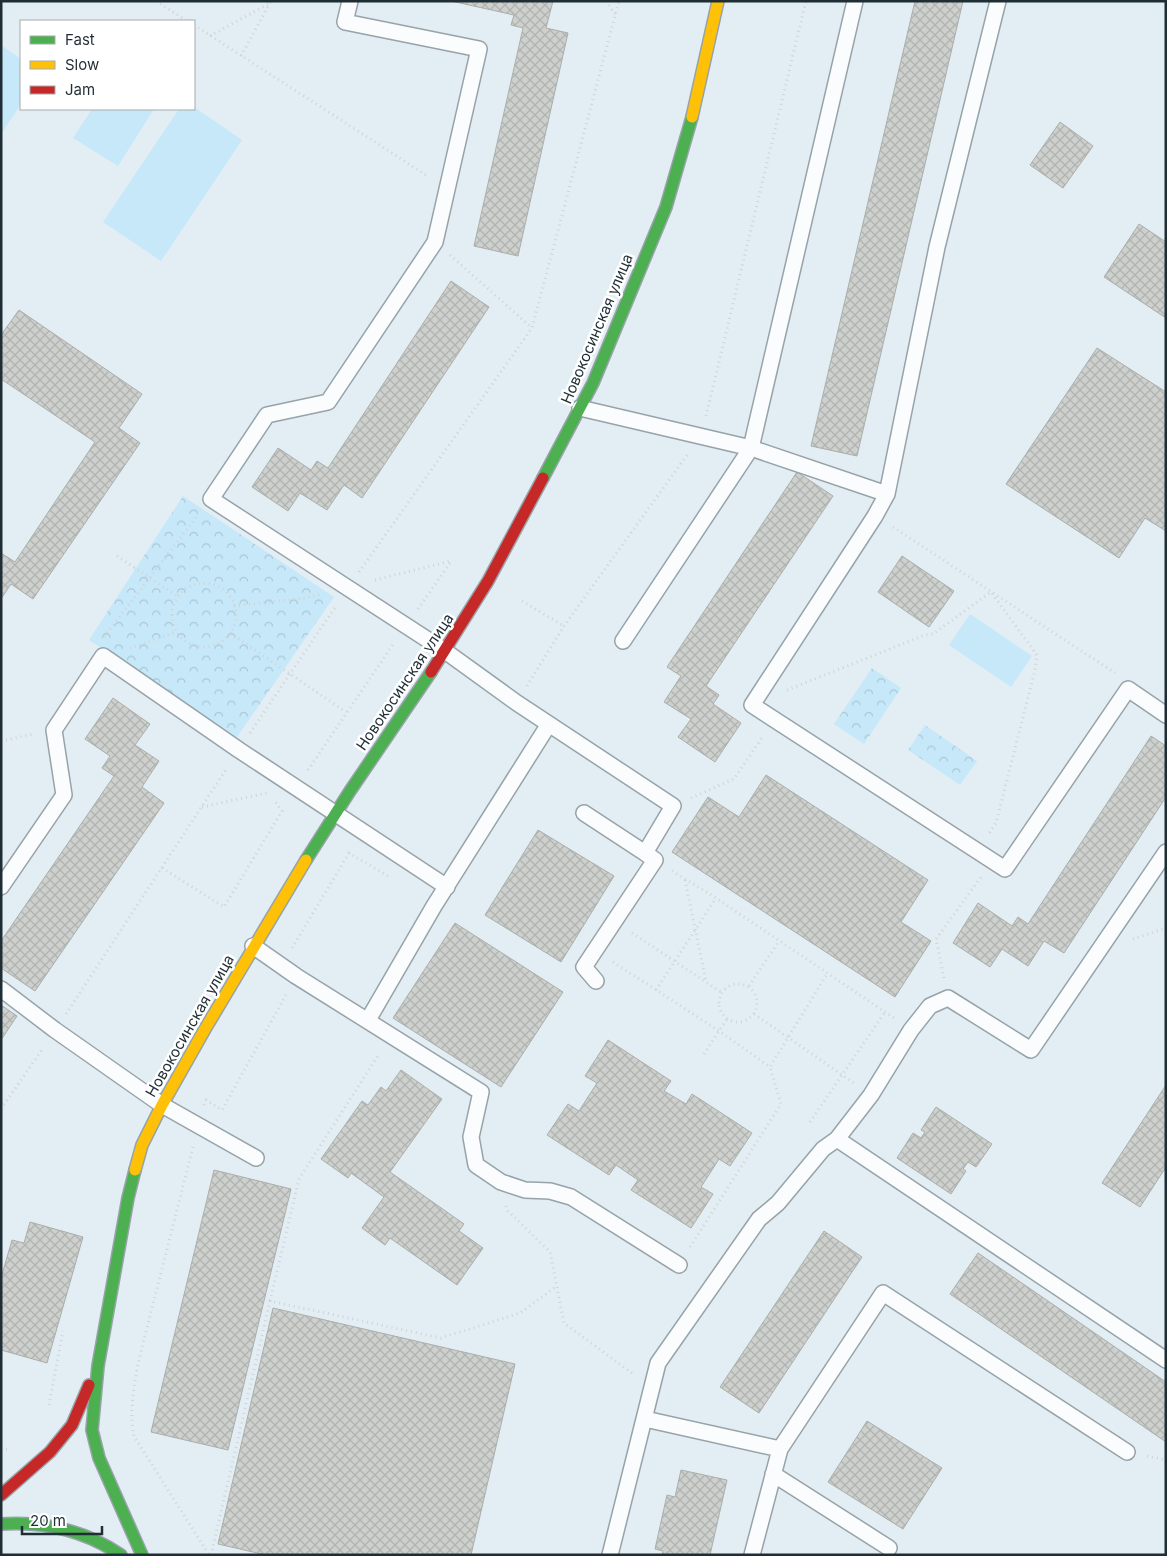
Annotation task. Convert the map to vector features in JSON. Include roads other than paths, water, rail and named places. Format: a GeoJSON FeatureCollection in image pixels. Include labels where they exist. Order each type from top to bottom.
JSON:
{"type":"FeatureCollection","features":[{"type":"Feature","properties":{"kind":"street","name":"Новокосинская улица"},"geometry":{"type":"LineString","coordinates":[[98,1366],[128,1198],[142,1145],[162,1105],[253,946],[335,814],[445,651],[488,582],[593,383],[666,207],[690,126],[718,1]]}},
{"type":"Feature","properties":{"kind":"street"},"geometry":{"type":"LineString","coordinates":[[1,1496],[50,1452],[72,1425],[98,1366]]}},
{"type":"Feature","properties":{"kind":"street"},"geometry":{"type":"LineString","coordinates":[[98,1366],[92,1430],[99,1458],[142,1555]]}},
{"type":"Feature","properties":{"kind":"street"},"geometry":{"type":"LineString","coordinates":[[1,1513],[66,1528],[95,1539],[121,1555]]}},
{"type":"Feature","properties":{"kind":"street"},"geometry":{"type":"LineString","coordinates":[[1,1524],[15,1522],[40,1523]]}},
{"type":"Feature","properties":{"kind":"lane"},"geometry":{"type":"LineString","coordinates":[[350,1],[345,22],[480,49],[435,242],[328,402],[267,415],[211,499],[445,651],[517,703],[672,806],[650,856],[614,921],[584,967],[596,981]]}},
{"type":"Feature","properties":{"kind":"lane"},"geometry":{"type":"LineString","coordinates":[[623,640],[751,448],[855,1]]}},
{"type":"Feature","properties":{"kind":"lane"},"geometry":{"type":"LineString","coordinates":[[998,1],[937,247],[888,494],[876,516],[752,705],[1005,868],[1128,689],[1166,715]]}},
{"type":"Feature","properties":{"kind":"lane"},"geometry":{"type":"LineString","coordinates":[[580,408],[751,448],[888,494]]}},
{"type":"Feature","properties":{"kind":"lane"},"geometry":{"type":"LineString","coordinates":[[1,886],[64,795],[54,730],[103,656],[296,788],[447,887]]}},
{"type":"Feature","properties":{"kind":"lane"},"geometry":{"type":"LineString","coordinates":[[368,1020],[447,887],[549,724]]}},
{"type":"Feature","properties":{"kind":"lane"},"geometry":{"type":"LineString","coordinates":[[584,813],[650,856]]}},
{"type":"Feature","properties":{"kind":"lane"},"geometry":{"type":"LineString","coordinates":[[610,1555],[658,1363],[759,1218],[778,1203],[823,1148],[837,1139],[871,1095],[912,1030],[930,1006],[948,998],[1031,1050],[1166,852]]}},
{"type":"Feature","properties":{"kind":"lane"},"geometry":{"type":"LineString","coordinates":[[253,946],[296,976],[481,1092],[471,1137],[476,1165],[501,1182],[525,1190],[550,1191],[571,1198],[679,1265]]}},
{"type":"Feature","properties":{"kind":"lane"},"geometry":{"type":"LineString","coordinates":[[1,989],[55,1030],[162,1105],[199,1124],[256,1158]]}},
{"type":"Feature","properties":{"kind":"lane"},"geometry":{"type":"LineString","coordinates":[[837,1139],[1166,1360]]}},
{"type":"Feature","properties":{"kind":"lane"},"geometry":{"type":"LineString","coordinates":[[752,1555],[780,1449],[883,1293],[1127,1452]]}},
{"type":"Feature","properties":{"kind":"lane"},"geometry":{"type":"LineString","coordinates":[[645,1419],[780,1449]]}},
{"type":"Feature","properties":{"kind":"lane"},"geometry":{"type":"LineString","coordinates":[[773,1474],[889,1548]]}}]}
